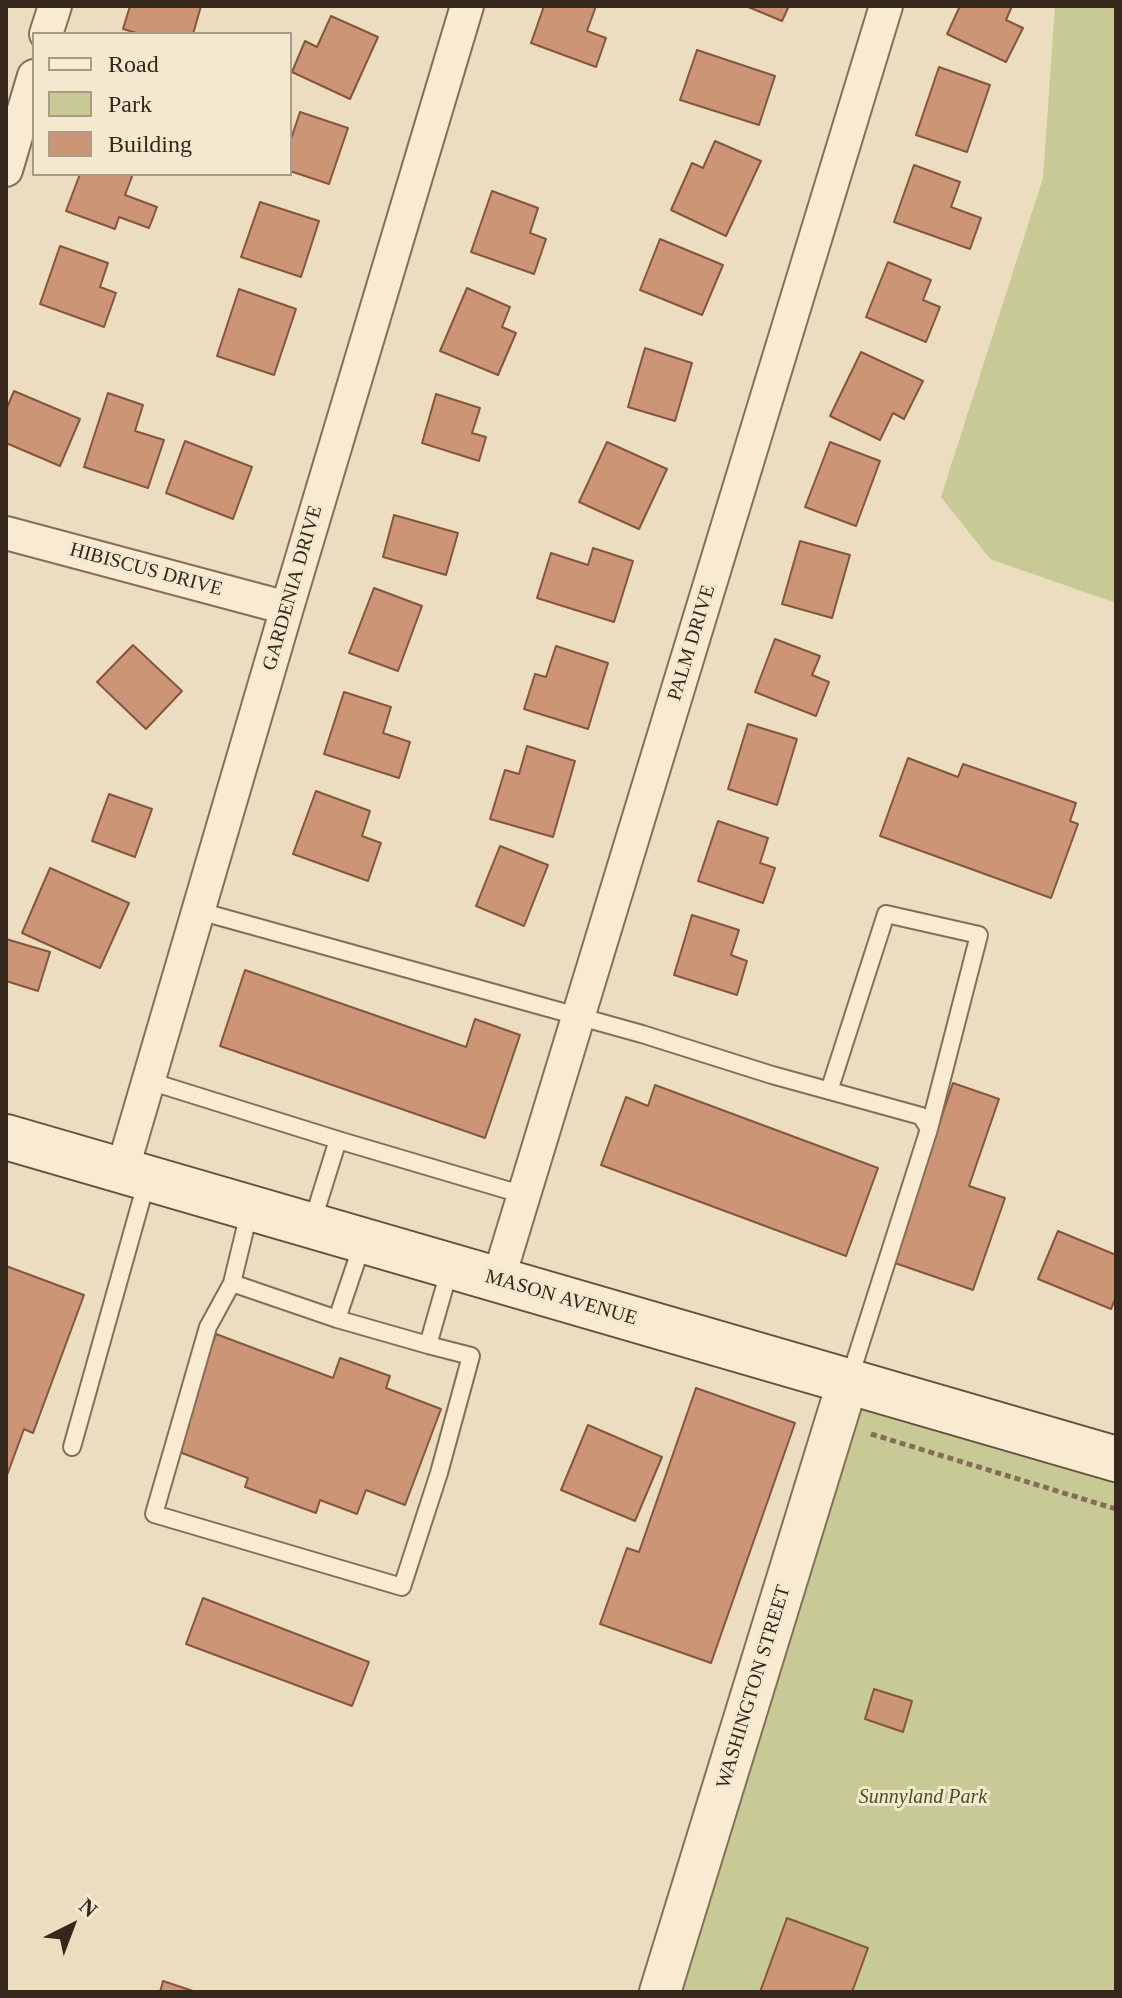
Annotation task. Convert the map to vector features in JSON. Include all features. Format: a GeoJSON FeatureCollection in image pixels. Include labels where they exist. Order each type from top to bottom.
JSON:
{"type":"FeatureCollection","features":[{"type":"Feature","properties":{"kind":"main road","name":"MASON AVENUE"},"geometry":{"type":"LineString","coordinates":[[6,1137],[1116,1459]]}},
{"type":"Feature","properties":{"kind":"street"},"geometry":{"type":"LineString","coordinates":[[47,32],[55,6]]}},
{"type":"Feature","properties":{"kind":"street","name":"GARDENIA DRIVE"},"geometry":{"type":"LineString","coordinates":[[135,1175],[149,1081],[467,6]]}},
{"type":"Feature","properties":{"kind":"street","name":"PALM DRIVE"},"geometry":{"type":"LineString","coordinates":[[498,1280],[886,6]]}},
{"type":"Feature","properties":{"kind":"street"},"geometry":{"type":"LineString","coordinates":[[6,170],[32,83]]}},
{"type":"Feature","properties":{"kind":"street","name":"HIBISCUS DRIVE"},"geometry":{"type":"LineString","coordinates":[[6,533],[287,608]]}},
{"type":"Feature","properties":{"kind":"street","name":"WASHINGTON STREET"},"geometry":{"type":"LineString","coordinates":[[660,1992],[848,1381]]}},
{"type":"Feature","properties":{"kind":"lane"},"geometry":{"type":"LineString","coordinates":[[199,911],[921,1116],[929,1129]]}},
{"type":"Feature","properties":{"kind":"lane"},"geometry":{"type":"LineString","coordinates":[[829,1091],[886,914],[979,935],[929,1129],[848,1381]]}},
{"type":"Feature","properties":{"kind":"lane"},"geometry":{"type":"LineString","coordinates":[[149,1081],[524,1195]]}},
{"type":"Feature","properties":{"kind":"lane"},"geometry":{"type":"LineString","coordinates":[[310,1227],[338,1140]]}},
{"type":"Feature","properties":{"kind":"lane"},"geometry":{"type":"LineString","coordinates":[[72,1447],[135,1175]]}},
{"type":"Feature","properties":{"kind":"lane"},"geometry":{"type":"LineString","coordinates":[[232,1283],[337,1319],[471,1356],[439,1473],[402,1587],[154,1514],[208,1327],[232,1283],[250,1208]]}},
{"type":"Feature","properties":{"kind":"lane"},"geometry":{"type":"LineString","coordinates":[[337,1319],[363,1241]]}},
{"type":"Feature","properties":{"kind":"lane"},"geometry":{"type":"LineString","coordinates":[[428,1345],[450,1266]]}},
{"type":"Feature","properties":{"kind":"path"},"geometry":{"type":"LineString","coordinates":[[835,1424],[1116,1509]]}},
{"type":"Feature","properties":{"kind":"green space"},"geometry":{"type":"Polygon","coordinates":[[[1055,6],[1116,6],[1116,603],[990,559],[941,497],[1043,178],[1055,6]]]}},
{"type":"Feature","properties":{"kind":"green space","name":"Sunnyland Park"},"geometry":{"type":"Polygon","coordinates":[[[848,1381],[1116,1459],[1116,1992],[660,1992],[848,1381]]]}},
{"type":"Feature","properties":{"kind":"building"},"geometry":{"type":"Polygon","coordinates":[[[130,6],[201,6],[194,32],[133,32],[123,29],[130,6]]]}},
{"type":"Feature","properties":{"kind":"building"},"geometry":{"type":"Polygon","coordinates":[[[544,6],[596,6],[587,31],[606,38],[596,67],[531,43],[544,6]]]}},
{"type":"Feature","properties":{"kind":"building"},"geometry":{"type":"Polygon","coordinates":[[[746,6],[789,6],[782,21],[746,6]]]}},
{"type":"Feature","properties":{"kind":"building"},"geometry":{"type":"Polygon","coordinates":[[[960,6],[1012,6],[1006,20],[1023,28],[1006,62],[947,34],[960,6]]]}},
{"type":"Feature","properties":{"kind":"building"},"geometry":{"type":"Polygon","coordinates":[[[331,16],[378,37],[350,99],[292,72],[305,41],[317,47],[331,16]]]}},
{"type":"Feature","properties":{"kind":"building"},"geometry":{"type":"Polygon","coordinates":[[[697,50],[775,76],[759,125],[680,100],[697,50]]]}},
{"type":"Feature","properties":{"kind":"building"},"geometry":{"type":"Polygon","coordinates":[[[939,67],[990,85],[967,152],[916,135],[939,67]]]}},
{"type":"Feature","properties":{"kind":"building"},"geometry":{"type":"Polygon","coordinates":[[[300,112],[348,128],[329,184],[292,172],[292,136],[300,112]]]}},
{"type":"Feature","properties":{"kind":"building"},"geometry":{"type":"Polygon","coordinates":[[[715,141],[761,161],[726,236],[671,210],[692,163],[703,168],[715,141]]]}},
{"type":"Feature","properties":{"kind":"building"},"geometry":{"type":"Polygon","coordinates":[[[914,165],[960,182],[951,207],[981,218],[970,249],[894,222],[914,165]]]}},
{"type":"Feature","properties":{"kind":"building"},"geometry":{"type":"Polygon","coordinates":[[[79,176],[132,176],[125,195],[157,207],[149,228],[119,217],[115,229],[66,211],[79,176]]]}},
{"type":"Feature","properties":{"kind":"building"},"geometry":{"type":"Polygon","coordinates":[[[492,191],[538,208],[530,233],[546,239],[534,274],[471,252],[492,191]]]}},
{"type":"Feature","properties":{"kind":"building"},"geometry":{"type":"Polygon","coordinates":[[[260,202],[319,221],[301,277],[241,257],[260,202]]]}},
{"type":"Feature","properties":{"kind":"building"},"geometry":{"type":"Polygon","coordinates":[[[660,239],[723,265],[702,315],[640,290],[660,239]]]}},
{"type":"Feature","properties":{"kind":"building"},"geometry":{"type":"Polygon","coordinates":[[[60,246],[108,263],[100,287],[116,293],[104,327],[40,304],[60,246]]]}},
{"type":"Feature","properties":{"kind":"building"},"geometry":{"type":"Polygon","coordinates":[[[888,262],[931,280],[923,300],[940,307],[926,342],[866,317],[888,262]]]}},
{"type":"Feature","properties":{"kind":"building"},"geometry":{"type":"Polygon","coordinates":[[[467,288],[510,307],[502,327],[516,333],[498,375],[440,351],[467,288]]]}},
{"type":"Feature","properties":{"kind":"building"},"geometry":{"type":"Polygon","coordinates":[[[239,289],[296,309],[274,375],[217,356],[239,289]]]}},
{"type":"Feature","properties":{"kind":"building"},"geometry":{"type":"Polygon","coordinates":[[[645,348],[692,363],[675,421],[628,407],[645,348]]]}},
{"type":"Feature","properties":{"kind":"building"},"geometry":{"type":"Polygon","coordinates":[[[861,352],[923,381],[904,419],[893,413],[880,440],[830,416],[861,352]]]}},
{"type":"Feature","properties":{"kind":"building"},"geometry":{"type":"Polygon","coordinates":[[[14,391],[80,419],[60,466],[6,443],[6,410],[14,391]]]}},
{"type":"Feature","properties":{"kind":"building"},"geometry":{"type":"Polygon","coordinates":[[[108,393],[143,405],[135,431],[164,440],[148,488],[84,467],[108,393]]]}},
{"type":"Feature","properties":{"kind":"building"},"geometry":{"type":"Polygon","coordinates":[[[436,394],[480,408],[472,433],[486,437],[479,461],[422,443],[436,394]]]}},
{"type":"Feature","properties":{"kind":"building"},"geometry":{"type":"Polygon","coordinates":[[[185,441],[252,467],[233,519],[166,493],[185,441]]]}},
{"type":"Feature","properties":{"kind":"building"},"geometry":{"type":"Polygon","coordinates":[[[607,442],[667,469],[639,529],[579,502],[607,442]]]}},
{"type":"Feature","properties":{"kind":"building"},"geometry":{"type":"Polygon","coordinates":[[[830,442],[880,461],[856,526],[805,507],[830,442]]]}},
{"type":"Feature","properties":{"kind":"building"},"geometry":{"type":"Polygon","coordinates":[[[394,515],[458,533],[446,575],[383,557],[394,515]]]}},
{"type":"Feature","properties":{"kind":"building"},"geometry":{"type":"Polygon","coordinates":[[[800,541],[850,555],[832,618],[782,604],[800,541]]]}},
{"type":"Feature","properties":{"kind":"building"},"geometry":{"type":"Polygon","coordinates":[[[593,548],[633,561],[614,622],[537,598],[551,553],[588,565],[593,548]]]}},
{"type":"Feature","properties":{"kind":"building"},"geometry":{"type":"Polygon","coordinates":[[[374,588],[422,606],[398,671],[349,653],[374,588]]]}},
{"type":"Feature","properties":{"kind":"building"},"geometry":{"type":"Polygon","coordinates":[[[775,639],[820,656],[812,675],[829,682],[816,716],[755,692],[775,639]]]}},
{"type":"Feature","properties":{"kind":"building"},"geometry":{"type":"Polygon","coordinates":[[[133,645],[182,691],[146,729],[97,682],[133,645]]]}},
{"type":"Feature","properties":{"kind":"building"},"geometry":{"type":"Polygon","coordinates":[[[556,646],[608,663],[588,729],[524,709],[535,674],[546,677],[556,646]]]}},
{"type":"Feature","properties":{"kind":"building"},"geometry":{"type":"Polygon","coordinates":[[[344,692],[391,707],[383,733],[410,742],[399,778],[324,754],[344,692]]]}},
{"type":"Feature","properties":{"kind":"building"},"geometry":{"type":"Polygon","coordinates":[[[748,724],[797,739],[777,805],[728,789],[748,724]]]}},
{"type":"Feature","properties":{"kind":"building"},"geometry":{"type":"Polygon","coordinates":[[[527,746],[575,761],[553,837],[490,819],[505,770],[519,774],[527,746]]]}},
{"type":"Feature","properties":{"kind":"building"},"geometry":{"type":"Polygon","coordinates":[[[908,758],[958,777],[963,764],[1076,803],[1070,821],[1078,824],[1051,898],[880,836],[908,758]]]}},
{"type":"Feature","properties":{"kind":"building"},"geometry":{"type":"Polygon","coordinates":[[[316,791],[370,811],[362,836],[381,843],[368,881],[293,854],[316,791]]]}},
{"type":"Feature","properties":{"kind":"building"},"geometry":{"type":"Polygon","coordinates":[[[109,794],[152,809],[135,857],[92,841],[109,794]]]}},
{"type":"Feature","properties":{"kind":"building"},"geometry":{"type":"Polygon","coordinates":[[[718,821],[768,838],[760,863],[775,868],[763,903],[698,881],[718,821]]]}},
{"type":"Feature","properties":{"kind":"building"},"geometry":{"type":"Polygon","coordinates":[[[500,846],[548,865],[524,926],[476,906],[500,846]]]}},
{"type":"Feature","properties":{"kind":"building"},"geometry":{"type":"Polygon","coordinates":[[[50,868],[129,903],[100,968],[22,933],[50,868]]]}},
{"type":"Feature","properties":{"kind":"building"},"geometry":{"type":"Polygon","coordinates":[[[692,915],[739,930],[731,955],[747,961],[737,995],[674,975],[692,915]]]}},
{"type":"Feature","properties":{"kind":"building"},"geometry":{"type":"Polygon","coordinates":[[[6,939],[50,952],[38,991],[6,981],[6,939]]]}},
{"type":"Feature","properties":{"kind":"building"},"geometry":{"type":"Polygon","coordinates":[[[245,970],[466,1047],[475,1019],[520,1035],[485,1138],[220,1046],[245,970]]]}},
{"type":"Feature","properties":{"kind":"building"},"geometry":{"type":"Polygon","coordinates":[[[953,1083],[999,1099],[969,1186],[1005,1198],[973,1290],[892,1262],[953,1083]]]}},
{"type":"Feature","properties":{"kind":"building"},"geometry":{"type":"Polygon","coordinates":[[[655,1085],[878,1168],[846,1256],[601,1165],[626,1097],[648,1106],[655,1085]]]}},
{"type":"Feature","properties":{"kind":"building"},"geometry":{"type":"Polygon","coordinates":[[[1058,1231],[1116,1255],[1116,1297],[1111,1309],[1038,1279],[1058,1231]]]}},
{"type":"Feature","properties":{"kind":"building"},"geometry":{"type":"Polygon","coordinates":[[[6,1266],[84,1295],[33,1433],[24,1429],[6,1478],[6,1266]]]}},
{"type":"Feature","properties":{"kind":"building"},"geometry":{"type":"Polygon","coordinates":[[[216,1334],[333,1378],[340,1358],[390,1376],[386,1388],[441,1409],[405,1505],[366,1490],[357,1514],[320,1500],[316,1513],[245,1487],[248,1478],[174,1450],[216,1334]]]}},
{"type":"Feature","properties":{"kind":"building"},"geometry":{"type":"Polygon","coordinates":[[[696,1388],[795,1423],[711,1663],[600,1624],[627,1548],[639,1552],[696,1388]]]}},
{"type":"Feature","properties":{"kind":"building"},"geometry":{"type":"Polygon","coordinates":[[[588,1425],[662,1457],[635,1521],[561,1490],[588,1425]]]}},
{"type":"Feature","properties":{"kind":"building"},"geometry":{"type":"Polygon","coordinates":[[[203,1598],[369,1662],[352,1706],[186,1644],[203,1598]]]}},
{"type":"Feature","properties":{"kind":"building"},"geometry":{"type":"Polygon","coordinates":[[[874,1689],[912,1701],[903,1732],[865,1719],[874,1689]]]}},
{"type":"Feature","properties":{"kind":"building"},"geometry":{"type":"Polygon","coordinates":[[[787,1918],[868,1948],[852,1992],[760,1992],[787,1918]]]}},
{"type":"Feature","properties":{"kind":"building"},"geometry":{"type":"Polygon","coordinates":[[[163,1981],[196,1992],[160,1992],[163,1981]]]}}]}
